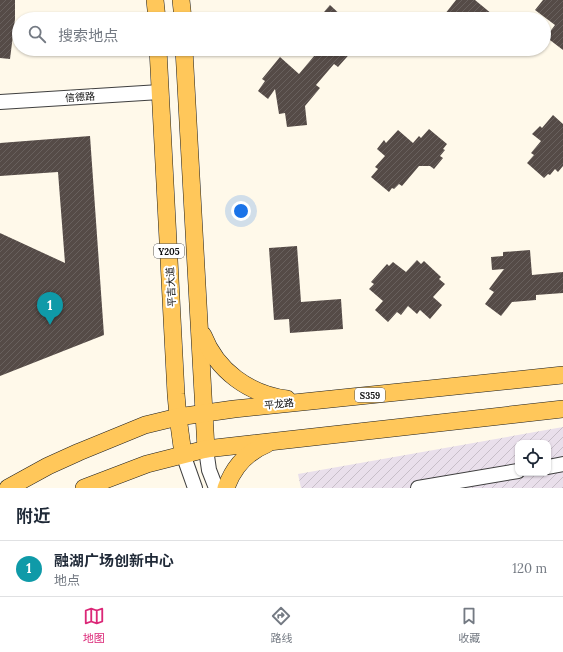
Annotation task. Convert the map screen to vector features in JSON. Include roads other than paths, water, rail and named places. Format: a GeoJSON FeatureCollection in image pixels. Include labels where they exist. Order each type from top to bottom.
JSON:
{"type":"FeatureCollection","features":[{"type":"Feature","properties":{"kind":"main road"},"geometry":{"type":"LineString","coordinates":[[155,0],[156,12]]}},
{"type":"Feature","properties":{"kind":"main road"},"geometry":{"type":"LineString","coordinates":[[181,0],[182,12]]}},
{"type":"Feature","properties":{"kind":"main road","name":"平吉大道"},"geometry":{"type":"LineString","coordinates":[[158,56],[178,417],[183,454]]}},
{"type":"Feature","properties":{"kind":"main road","name":"Y205"},"geometry":{"type":"LineString","coordinates":[[184,56],[206,449]]}},
{"type":"Feature","properties":{"kind":"main road"},"geometry":{"type":"LineString","coordinates":[[199,321],[205,340],[214,357],[233,376],[264,394],[303,402]]}},
{"type":"Feature","properties":{"kind":"main road","name":"平龙路"},"geometry":{"type":"LineString","coordinates":[[8,488],[48,466],[79,452],[145,425],[178,417],[204,412],[563,375]]}},
{"type":"Feature","properties":{"kind":"main road"},"geometry":{"type":"LineString","coordinates":[[84,488],[148,464],[206,449],[563,409]]}},
{"type":"Feature","properties":{"kind":"main road"},"geometry":{"type":"LineString","coordinates":[[226,488],[230,477],[248,454],[261,446],[278,440]]}},
{"type":"Feature","properties":{"kind":"street","name":"信德路"},"geometry":{"type":"LineString","coordinates":[[0,102],[160,92]]}},
{"type":"Feature","properties":{"kind":"street"},"geometry":{"type":"LineString","coordinates":[[206,449],[209,470],[216,488]]}},
{"type":"Feature","properties":{"kind":"street"},"geometry":{"type":"LineString","coordinates":[[183,454],[195,488]]}},
{"type":"Feature","properties":{"kind":"street"},"geometry":{"type":"LineString","coordinates":[[551,466],[563,464]]}},
{"type":"Feature","properties":{"kind":"street"},"geometry":{"type":"LineString","coordinates":[[428,487],[515,472]]}},
{"type":"Feature","properties":{"kind":"place","name":"融湖广场创新中心"},"geometry":{"type":"Point","coordinates":[50,325]}}]}
